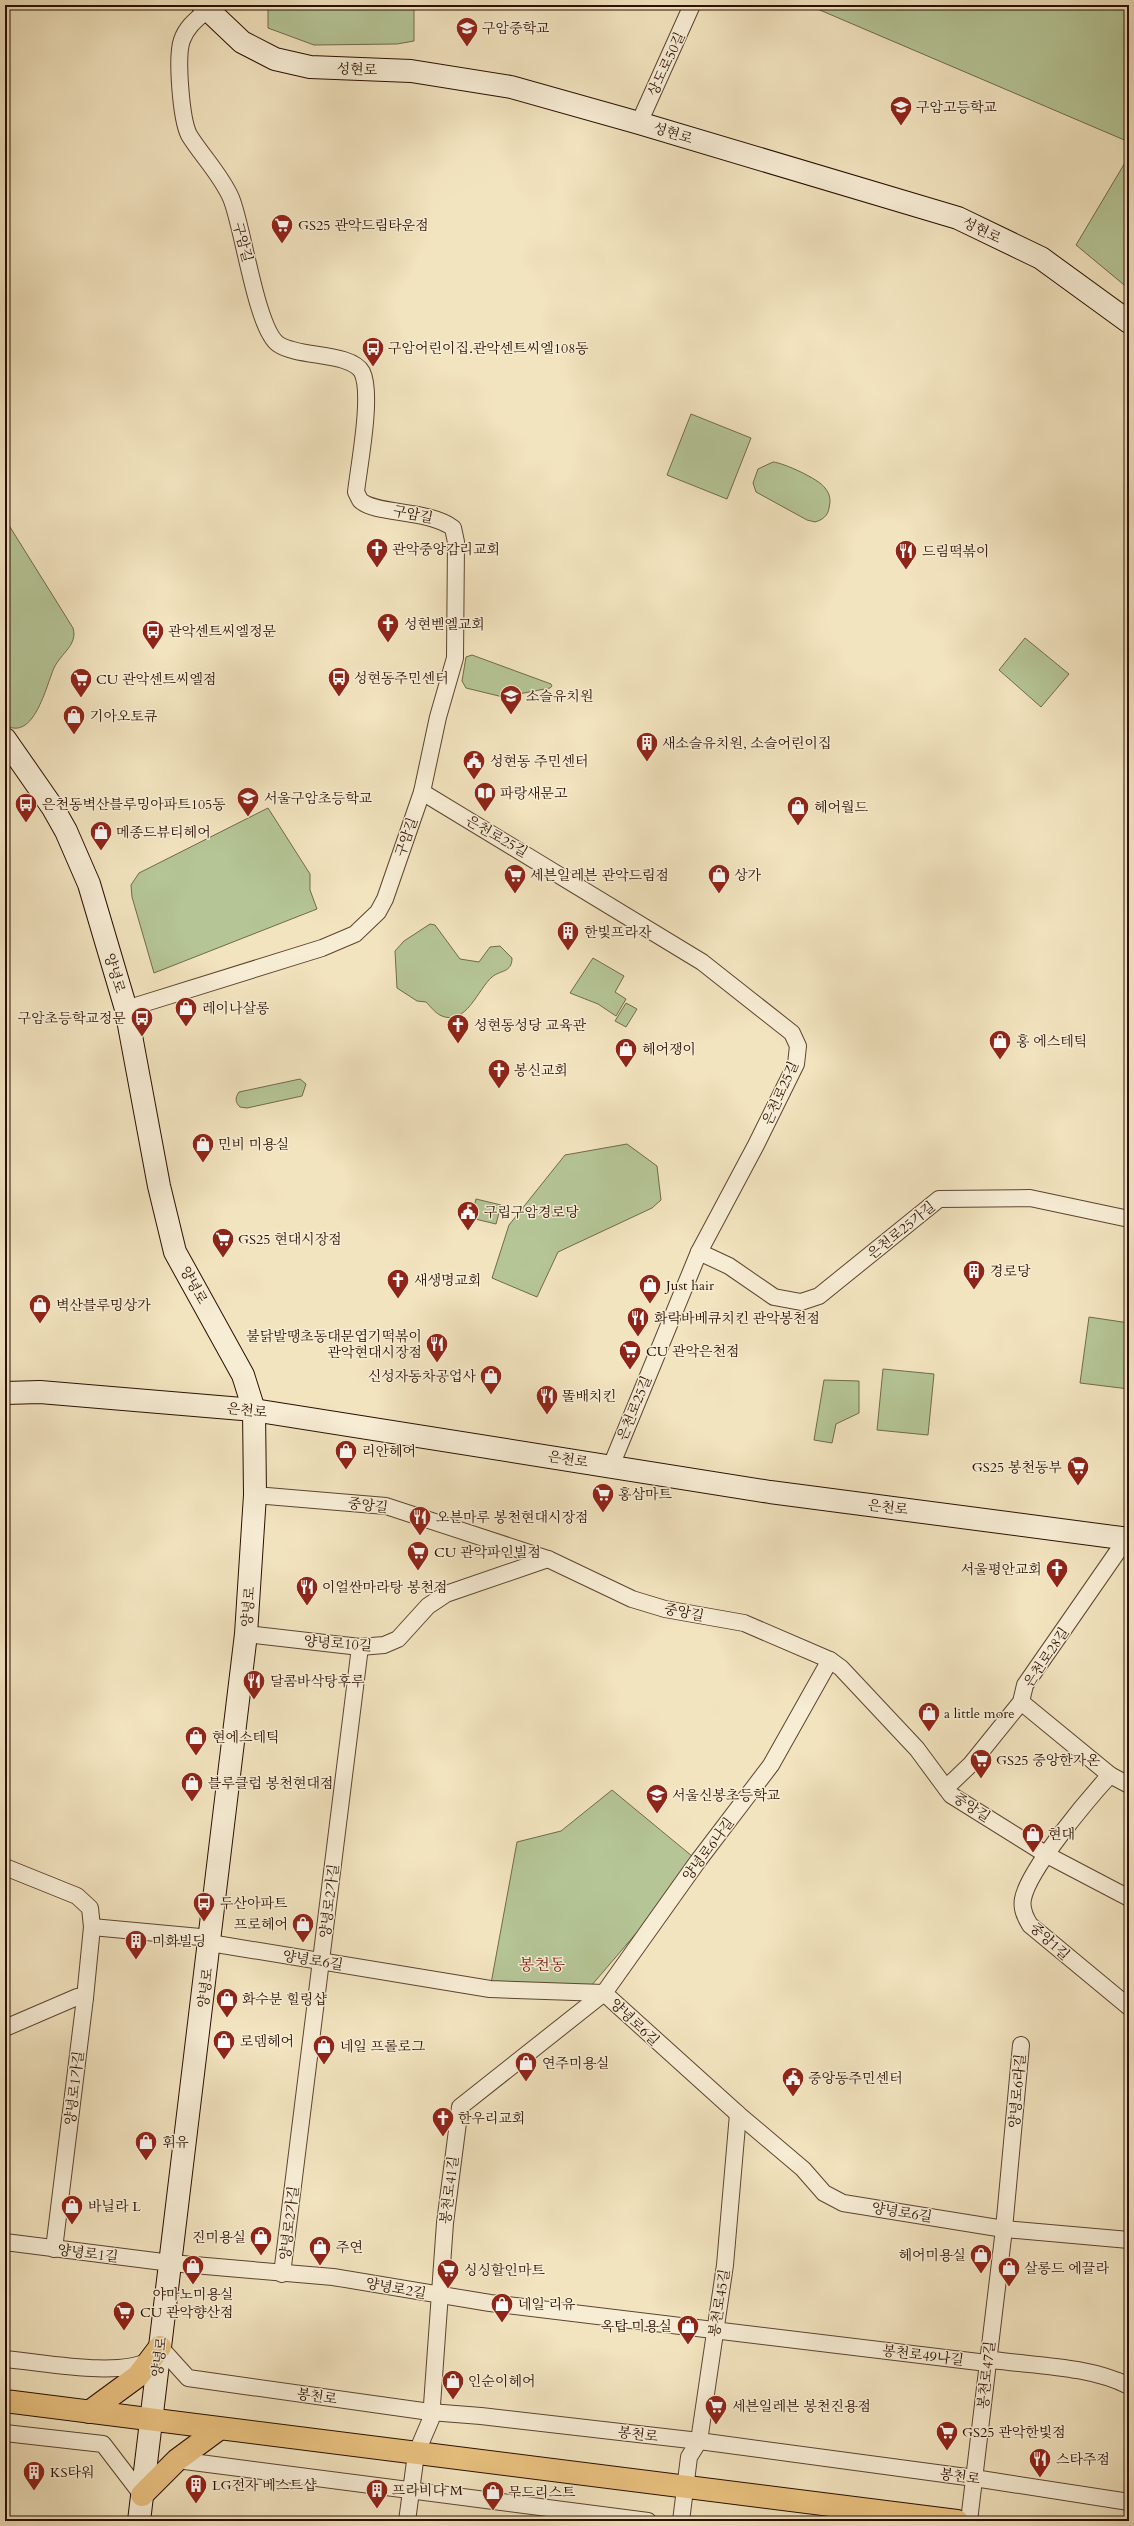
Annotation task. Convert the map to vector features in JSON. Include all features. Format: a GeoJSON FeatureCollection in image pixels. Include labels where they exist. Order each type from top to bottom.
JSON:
{"type":"FeatureCollection","features":[{"type":"Feature","properties":{"kind":"main road","name":"성현로"},"geometry":{"type":"LineString","coordinates":[[205,7],[242,42],[275,59],[310,67],[411,71],[511,87],[639,122],[958,218],[1041,258],[1129,322]]}},
{"type":"Feature","properties":{"kind":"main road","name":"양녕로"},"geometry":{"type":"LineString","coordinates":[[5,739],[53,808],[82,864],[126,1008],[160,1186],[175,1252],[243,1375],[254,1410],[255,1495],[246,1634],[171,2263],[156,2353],[152,2419],[139,2521]]}},
{"type":"Feature","properties":{"kind":"main road","name":"은천로"},"geometry":{"type":"LineString","coordinates":[[5,1393],[40,1392],[254,1410],[770,1492],[1128,1538]]}},
{"type":"Feature","properties":{"kind":"main road"},"geometry":{"type":"LineString","coordinates":[[89,2412],[138,2376],[156,2353]]}},
{"type":"Feature","properties":{"kind":"main road"},"geometry":{"type":"LineString","coordinates":[[5,2400],[219,2429],[957,2521]]}},
{"type":"Feature","properties":{"kind":"main road"},"geometry":{"type":"LineString","coordinates":[[142,2495],[176,2460],[219,2429]]}},
{"type":"Feature","properties":{"kind":"street","name":"상도로50길"},"geometry":{"type":"LineString","coordinates":[[639,122],[692,5]]}},
{"type":"Feature","properties":{"kind":"street","name":"구암길"},"geometry":{"type":"LineString","coordinates":[[126,1008],[322,948],[349,938],[362,930],[373,919],[385,898],[422,792],[438,717],[454,658],[456,542],[453,528],[444,521],[430,516],[372,506],[360,501],[356,492],[365,417],[365,384],[362,371],[350,361],[292,350],[278,344],[273,337],[260,306],[231,198],[188,133],[184,113],[178,57],[182,40],[189,26],[205,7]]}},
{"type":"Feature","properties":{"kind":"street","name":"은천로25길"},"geometry":{"type":"LineString","coordinates":[[422,792],[702,962],[792,1033],[798,1046],[796,1064],[756,1145],[699,1252],[611,1466]]}},
{"type":"Feature","properties":{"kind":"street","name":"은천로25가길"},"geometry":{"type":"LineString","coordinates":[[699,1252],[729,1266],[774,1297],[801,1302],[819,1296],[939,1199],[1030,1198],[1129,1219]]}},
{"type":"Feature","properties":{"kind":"street","name":"중앙길"},"geometry":{"type":"LineString","coordinates":[[255,1495],[386,1506],[548,1559],[632,1599],[665,1609],[744,1623],[830,1660],[841,1668],[917,1749],[951,1795],[1047,1855],[1129,1898]]}},
{"type":"Feature","properties":{"kind":"street","name":"은천로28길"},"geometry":{"type":"LineString","coordinates":[[946,1788],[971,1764],[1021,1702],[1025,1685],[1128,1538]]}},
{"type":"Feature","properties":{"kind":"street","name":"양녕로10길"},"geometry":{"type":"LineString","coordinates":[[246,1634],[360,1647],[384,1645],[398,1639],[428,1606],[446,1594],[548,1559]]}},
{"type":"Feature","properties":{"kind":"street","name":"양녕로2가길"},"geometry":{"type":"LineString","coordinates":[[282,2274],[360,1647]]}},
{"type":"Feature","properties":{"kind":"street","name":"양녕로6나길"},"geometry":{"type":"LineString","coordinates":[[604,1993],[698,1860],[771,1765],[830,1660]]}},
{"type":"Feature","properties":{"kind":"street"},"geometry":{"type":"LineString","coordinates":[[1021,1702],[1110,1775],[1129,1785]]}},
{"type":"Feature","properties":{"kind":"street"},"geometry":{"type":"LineString","coordinates":[[1047,1855],[1110,1775]]}},
{"type":"Feature","properties":{"kind":"street","name":"중앙1길"},"geometry":{"type":"LineString","coordinates":[[1047,1855],[1024,1894],[1022,1904],[1027,1919],[1042,1935],[1129,2008]]}},
{"type":"Feature","properties":{"kind":"street","name":"양녕로1가길"},"geometry":{"type":"LineString","coordinates":[[5,1867],[77,1896],[90,1908],[92,1927],[85,1998],[54,2248]]}},
{"type":"Feature","properties":{"kind":"street","name":"양녕로6길"},"geometry":{"type":"LineString","coordinates":[[92,1927],[210,1940],[321,1962],[490,1989],[604,1993],[738,2114],[803,2169],[824,2193],[843,2203],[1004,2229],[1129,2240]]}},
{"type":"Feature","properties":{"kind":"street","name":"봉천로41길"},"geometry":{"type":"LineString","coordinates":[[408,2521],[416,2454],[431,2419],[430,2412],[445,2222],[460,2107],[604,1993]]}},
{"type":"Feature","properties":{"kind":"street"},"geometry":{"type":"LineString","coordinates":[[5,2028],[77,1997],[85,1998]]}},
{"type":"Feature","properties":{"kind":"street","name":"양녕로6라길"},"geometry":{"type":"LineString","coordinates":[[1004,2229],[1021,2045]]}},
{"type":"Feature","properties":{"kind":"street","name":"봉천로45길"},"geometry":{"type":"LineString","coordinates":[[681,2521],[689,2457],[700,2441],[725,2265],[738,2114]]}},
{"type":"Feature","properties":{"kind":"street","name":"봉천로47길"},"geometry":{"type":"LineString","coordinates":[[969,2521],[1004,2229]]}},
{"type":"Feature","properties":{"kind":"street","name":"양녕로1길"},"geometry":{"type":"LineString","coordinates":[[5,2242],[171,2263]]}},
{"type":"Feature","properties":{"kind":"street","name":"양녕로2길"},"geometry":{"type":"LineString","coordinates":[[171,2263],[282,2274],[333,2277],[439,2295],[566,2313],[715,2329]]}},
{"type":"Feature","properties":{"kind":"street","name":"봉천로49나길"},"geometry":{"type":"LineString","coordinates":[[715,2329],[987,2363],[993,2360],[1073,2370],[1114,2379],[1129,2386]]}},
{"type":"Feature","properties":{"kind":"street"},"geometry":{"type":"LineString","coordinates":[[5,2359],[108,2369],[129,2368],[156,2353]]}},
{"type":"Feature","properties":{"kind":"street","name":"봉천로"},"geometry":{"type":"LineString","coordinates":[[156,2353],[188,2378],[430,2412],[700,2441],[974,2478],[1129,2502]]}},
{"type":"Feature","properties":{"kind":"street"},"geometry":{"type":"LineString","coordinates":[[5,2433],[103,2444],[142,2495]]}},
{"type":"Feature","properties":{"kind":"street"},"geometry":{"type":"LineString","coordinates":[[176,2460],[648,2521]]}},
{"type":"Feature","properties":{"kind":"green space"},"geometry":{"type":"Polygon","coordinates":[[[268,5],[414,5],[414,41],[397,44],[314,45],[268,28],[268,5]]]}},
{"type":"Feature","properties":{"kind":"green space"},"geometry":{"type":"Polygon","coordinates":[[[808,5],[1129,5],[1129,142],[808,5]]]}},
{"type":"Feature","properties":{"kind":"green space"},"geometry":{"type":"Polygon","coordinates":[[[1129,156],[1129,289],[1076,245],[1129,156]]]}},
{"type":"Feature","properties":{"kind":"green space"},"geometry":{"type":"Polygon","coordinates":[[[691,414],[751,438],[727,499],[667,475],[691,414]]]}},
{"type":"Feature","properties":{"kind":"green space"},"geometry":{"type":"Polygon","coordinates":[[[773,462],[785,465],[801,472],[816,480],[825,488],[830,497],[830,502],[828,511],[824,517],[815,522],[807,520],[756,492],[753,483],[758,469],[773,462]]]}},
{"type":"Feature","properties":{"kind":"green space"},"geometry":{"type":"Polygon","coordinates":[[[5,519],[73,628],[74,634],[71,644],[54,668],[37,710],[24,726],[15,728],[5,725],[5,519]]]}},
{"type":"Feature","properties":{"kind":"green space"},"geometry":{"type":"Polygon","coordinates":[[[1025,638],[1069,674],[1041,707],[999,670],[1025,638]]]}},
{"type":"Feature","properties":{"kind":"green space"},"geometry":{"type":"Polygon","coordinates":[[[472,655],[551,684],[552,686],[550,688],[503,697],[466,688],[462,681],[466,657],[472,655]]]}},
{"type":"Feature","properties":{"kind":"green space"},"geometry":{"type":"Polygon","coordinates":[[[268,808],[310,874],[310,890],[317,909],[154,973],[132,897],[131,885],[139,873],[268,808]]]}},
{"type":"Feature","properties":{"kind":"green space"},"geometry":{"type":"Polygon","coordinates":[[[430,924],[435,925],[460,959],[479,962],[490,947],[500,946],[512,958],[508,969],[492,977],[471,1005],[458,1016],[450,1018],[442,1016],[435,1012],[426,1002],[417,1001],[397,988],[395,951],[404,941],[430,924]]]}},
{"type":"Feature","properties":{"kind":"green space"},"geometry":{"type":"Polygon","coordinates":[[[593,958],[624,976],[615,992],[626,999],[616,1016],[598,1004],[570,993],[593,958]]]}},
{"type":"Feature","properties":{"kind":"green space"},"geometry":{"type":"Polygon","coordinates":[[[626,1003],[637,1009],[626,1027],[615,1021],[626,1003]]]}},
{"type":"Feature","properties":{"kind":"green space"},"geometry":{"type":"Polygon","coordinates":[[[300,1079],[306,1084],[302,1096],[247,1108],[240,1107],[236,1102],[239,1092],[300,1079]]]}},
{"type":"Feature","properties":{"kind":"green space"},"geometry":{"type":"Polygon","coordinates":[[[627,1144],[657,1166],[661,1200],[652,1208],[558,1252],[537,1297],[492,1278],[509,1225],[565,1155],[627,1144]]]}},
{"type":"Feature","properties":{"kind":"green space"},"geometry":{"type":"Polygon","coordinates":[[[476,1199],[501,1205],[496,1224],[471,1218],[476,1199]]]}},
{"type":"Feature","properties":{"kind":"green space"},"geometry":{"type":"Polygon","coordinates":[[[1089,1317],[1129,1323],[1129,1389],[1080,1383],[1089,1317]]]}},
{"type":"Feature","properties":{"kind":"green space"},"geometry":{"type":"Polygon","coordinates":[[[883,1369],[934,1374],[928,1435],[877,1430],[883,1369]]]}},
{"type":"Feature","properties":{"kind":"green space"},"geometry":{"type":"Polygon","coordinates":[[[824,1380],[859,1381],[859,1413],[836,1424],[832,1443],[814,1440],[824,1380]]]}},
{"type":"Feature","properties":{"kind":"green space"},"geometry":{"type":"Polygon","coordinates":[[[612,1790],[698,1861],[591,1986],[490,1989],[517,1842],[561,1831],[612,1790]]]}},
{"type":"Feature","properties":{"kind":"place","name":"구암중학교"},"geometry":{"type":"Point","coordinates":[467,48]}},
{"type":"Feature","properties":{"kind":"place","name":"구암고등학교"},"geometry":{"type":"Point","coordinates":[901,126]}},
{"type":"Feature","properties":{"kind":"place","name":"GS25 관악드림타운점"},"geometry":{"type":"Point","coordinates":[282,244]}},
{"type":"Feature","properties":{"kind":"place","name":"구암어린이집.관악센트씨엘108동"},"geometry":{"type":"Point","coordinates":[373,368]}},
{"type":"Feature","properties":{"kind":"place","name":"관악중앙감리교회"},"geometry":{"type":"Point","coordinates":[377,568]}},
{"type":"Feature","properties":{"kind":"place","name":"드림떡볶이"},"geometry":{"type":"Point","coordinates":[906,570]}},
{"type":"Feature","properties":{"kind":"place","name":"성현벧엘교회"},"geometry":{"type":"Point","coordinates":[388,644]}},
{"type":"Feature","properties":{"kind":"place","name":"관악센트씨엘정문"},"geometry":{"type":"Point","coordinates":[153,650]}},
{"type":"Feature","properties":{"kind":"place","name":"CU 관악센트씨엘점"},"geometry":{"type":"Point","coordinates":[81,698]}},
{"type":"Feature","properties":{"kind":"place","name":"성현동주민센터"},"geometry":{"type":"Point","coordinates":[339,698]}},
{"type":"Feature","properties":{"kind":"place","name":"소슬유치원"},"geometry":{"type":"Point","coordinates":[511,716]}},
{"type":"Feature","properties":{"kind":"place","name":"기아오토큐"},"geometry":{"type":"Point","coordinates":[74,736]}},
{"type":"Feature","properties":{"kind":"place","name":"새소슬유치원, 소슬어린이집"},"geometry":{"type":"Point","coordinates":[647,762]}},
{"type":"Feature","properties":{"kind":"place","name":"성현동 주민센터"},"geometry":{"type":"Point","coordinates":[474,780]}},
{"type":"Feature","properties":{"kind":"place","name":"파랑새문고"},"geometry":{"type":"Point","coordinates":[485,812]}},
{"type":"Feature","properties":{"kind":"place","name":"서울구암초등학교"},"geometry":{"type":"Point","coordinates":[248,818]}},
{"type":"Feature","properties":{"kind":"place","name":"은천동벽산블루밍아파트105동"},"geometry":{"type":"Point","coordinates":[26,824]}},
{"type":"Feature","properties":{"kind":"place","name":"헤어월드"},"geometry":{"type":"Point","coordinates":[798,826]}},
{"type":"Feature","properties":{"kind":"place","name":"메종드뷰티헤어"},"geometry":{"type":"Point","coordinates":[101,852]}},
{"type":"Feature","properties":{"kind":"place","name":"세븐일레븐 관악드림점"},"geometry":{"type":"Point","coordinates":[515,894]}},
{"type":"Feature","properties":{"kind":"place","name":"상가"},"geometry":{"type":"Point","coordinates":[719,894]}},
{"type":"Feature","properties":{"kind":"place","name":"한빛프라자"},"geometry":{"type":"Point","coordinates":[568,952]}},
{"type":"Feature","properties":{"kind":"place","name":"레이나살롱"},"geometry":{"type":"Point","coordinates":[186,1028]}},
{"type":"Feature","properties":{"kind":"place","name":"구암초등학교정문"},"geometry":{"type":"Point","coordinates":[142,1038]}},
{"type":"Feature","properties":{"kind":"place","name":"성현동성당 교육관"},"geometry":{"type":"Point","coordinates":[458,1044]}},
{"type":"Feature","properties":{"kind":"place","name":"홍 에스테틱"},"geometry":{"type":"Point","coordinates":[1000,1060]}},
{"type":"Feature","properties":{"kind":"place","name":"헤어쟁이"},"geometry":{"type":"Point","coordinates":[626,1068]}},
{"type":"Feature","properties":{"kind":"place","name":"봉신교회"},"geometry":{"type":"Point","coordinates":[499,1090]}},
{"type":"Feature","properties":{"kind":"place","name":"민비 미용실"},"geometry":{"type":"Point","coordinates":[203,1164]}},
{"type":"Feature","properties":{"kind":"place","name":"구립구암경로당"},"geometry":{"type":"Point","coordinates":[468,1232]}},
{"type":"Feature","properties":{"kind":"place","name":"GS25 현대시장점"},"geometry":{"type":"Point","coordinates":[223,1258]}},
{"type":"Feature","properties":{"kind":"place","name":"경로당"},"geometry":{"type":"Point","coordinates":[974,1290]}},
{"type":"Feature","properties":{"kind":"place","name":"새생명교회"},"geometry":{"type":"Point","coordinates":[398,1300]}},
{"type":"Feature","properties":{"kind":"place","name":"Just hair"},"geometry":{"type":"Point","coordinates":[650,1304]}},
{"type":"Feature","properties":{"kind":"place","name":"벽산블루밍상가"},"geometry":{"type":"Point","coordinates":[40,1324]}},
{"type":"Feature","properties":{"kind":"place","name":"화락바베큐치킨 관악봉천점"},"geometry":{"type":"Point","coordinates":[638,1338]}},
{"type":"Feature","properties":{"kind":"place","name":"불닭발땡초동대문엽기떡볶이 관악현대시장점"},"geometry":{"type":"Point","coordinates":[437,1364]}},
{"type":"Feature","properties":{"kind":"place","name":"CU 관악은천점"},"geometry":{"type":"Point","coordinates":[630,1370]}},
{"type":"Feature","properties":{"kind":"place","name":"신성자동차공업사"},"geometry":{"type":"Point","coordinates":[491,1396]}},
{"type":"Feature","properties":{"kind":"place","name":"똘배치킨"},"geometry":{"type":"Point","coordinates":[547,1416]}},
{"type":"Feature","properties":{"kind":"place","name":"리안헤어"},"geometry":{"type":"Point","coordinates":[346,1470]}},
{"type":"Feature","properties":{"kind":"place","name":"GS25 봉천동부"},"geometry":{"type":"Point","coordinates":[1078,1486]}},
{"type":"Feature","properties":{"kind":"place","name":"홍삼마트"},"geometry":{"type":"Point","coordinates":[603,1514]}},
{"type":"Feature","properties":{"kind":"place","name":"오븐마루 봉천현대시장점"},"geometry":{"type":"Point","coordinates":[420,1536]}},
{"type":"Feature","properties":{"kind":"place","name":"CU 관악파인빌점"},"geometry":{"type":"Point","coordinates":[418,1572]}},
{"type":"Feature","properties":{"kind":"place","name":"서울평안교회"},"geometry":{"type":"Point","coordinates":[1057,1588]}},
{"type":"Feature","properties":{"kind":"place","name":"이얼싼마라탕 봉천점"},"geometry":{"type":"Point","coordinates":[307,1606]}},
{"type":"Feature","properties":{"kind":"place","name":"달콤바삭탕후루"},"geometry":{"type":"Point","coordinates":[254,1700]}},
{"type":"Feature","properties":{"kind":"place","name":"a little more"},"geometry":{"type":"Point","coordinates":[929,1732]}},
{"type":"Feature","properties":{"kind":"place","name":"현에스테틱"},"geometry":{"type":"Point","coordinates":[196,1756]}},
{"type":"Feature","properties":{"kind":"place","name":"GS25 중앙한가온"},"geometry":{"type":"Point","coordinates":[981,1780]}},
{"type":"Feature","properties":{"kind":"place","name":"블루클럽 봉천현대점"},"geometry":{"type":"Point","coordinates":[192,1802]}},
{"type":"Feature","properties":{"kind":"place","name":"서울신봉초등학교"},"geometry":{"type":"Point","coordinates":[657,1814]}},
{"type":"Feature","properties":{"kind":"place","name":"현대"},"geometry":{"type":"Point","coordinates":[1033,1854]}},
{"type":"Feature","properties":{"kind":"place","name":"두산아파트"},"geometry":{"type":"Point","coordinates":[204,1922]}},
{"type":"Feature","properties":{"kind":"place","name":"프로헤어"},"geometry":{"type":"Point","coordinates":[303,1944]}},
{"type":"Feature","properties":{"kind":"place","name":"미화빌딩"},"geometry":{"type":"Point","coordinates":[136,1960]}},
{"type":"Feature","properties":{"kind":"place","name":"화수분 힐링샵"},"geometry":{"type":"Point","coordinates":[227,2018]}},
{"type":"Feature","properties":{"kind":"place","name":"로뎀헤어"},"geometry":{"type":"Point","coordinates":[224,2060]}},
{"type":"Feature","properties":{"kind":"place","name":"네일 프롤로그"},"geometry":{"type":"Point","coordinates":[324,2066]}},
{"type":"Feature","properties":{"kind":"place","name":"연주미용실"},"geometry":{"type":"Point","coordinates":[526,2082]}},
{"type":"Feature","properties":{"kind":"place","name":"중앙동주민센터"},"geometry":{"type":"Point","coordinates":[793,2098]}},
{"type":"Feature","properties":{"kind":"place","name":"한우리교회"},"geometry":{"type":"Point","coordinates":[443,2138]}},
{"type":"Feature","properties":{"kind":"place","name":"휘유"},"geometry":{"type":"Point","coordinates":[146,2162]}},
{"type":"Feature","properties":{"kind":"place","name":"바닐라 L"},"geometry":{"type":"Point","coordinates":[72,2226]}},
{"type":"Feature","properties":{"kind":"place","name":"진미용실"},"geometry":{"type":"Point","coordinates":[261,2256]}},
{"type":"Feature","properties":{"kind":"place","name":"주연"},"geometry":{"type":"Point","coordinates":[320,2266]}},
{"type":"Feature","properties":{"kind":"place","name":"헤어미용실"},"geometry":{"type":"Point","coordinates":[981,2274]}},
{"type":"Feature","properties":{"kind":"place","name":"야마노미용실"},"geometry":{"type":"Point","coordinates":[193,2286]}},
{"type":"Feature","properties":{"kind":"place","name":"살롱드 에끌라"},"geometry":{"type":"Point","coordinates":[1009,2288]}},
{"type":"Feature","properties":{"kind":"place","name":"싱싱할인마트"},"geometry":{"type":"Point","coordinates":[448,2290]}},
{"type":"Feature","properties":{"kind":"place","name":"네일 리유"},"geometry":{"type":"Point","coordinates":[502,2324]}},
{"type":"Feature","properties":{"kind":"place","name":"CU 관악향산점"},"geometry":{"type":"Point","coordinates":[124,2332]}},
{"type":"Feature","properties":{"kind":"place","name":"옥탑 미용실"},"geometry":{"type":"Point","coordinates":[688,2346]}},
{"type":"Feature","properties":{"kind":"place","name":"인순이헤어"},"geometry":{"type":"Point","coordinates":[453,2400]}},
{"type":"Feature","properties":{"kind":"place","name":"세븐일레븐 봉천진용점"},"geometry":{"type":"Point","coordinates":[716,2426]}},
{"type":"Feature","properties":{"kind":"place","name":"GS25 관악한빛점"},"geometry":{"type":"Point","coordinates":[947,2452]}},
{"type":"Feature","properties":{"kind":"place","name":"스타주점"},"geometry":{"type":"Point","coordinates":[1040,2478]}},
{"type":"Feature","properties":{"kind":"place","name":"KS타워"},"geometry":{"type":"Point","coordinates":[34,2492]}},
{"type":"Feature","properties":{"kind":"place","name":"LG전자 베스트샵"},"geometry":{"type":"Point","coordinates":[196,2504]}},
{"type":"Feature","properties":{"kind":"place","name":"프라비다 M"},"geometry":{"type":"Point","coordinates":[377,2510]}},
{"type":"Feature","properties":{"kind":"place","name":"무드리스트"},"geometry":{"type":"Point","coordinates":[493,2512]}},
{"type":"Feature","properties":{"kind":"district","name":"봉천동"},"geometry":{"type":"Point","coordinates":[542,1964]}}]}
